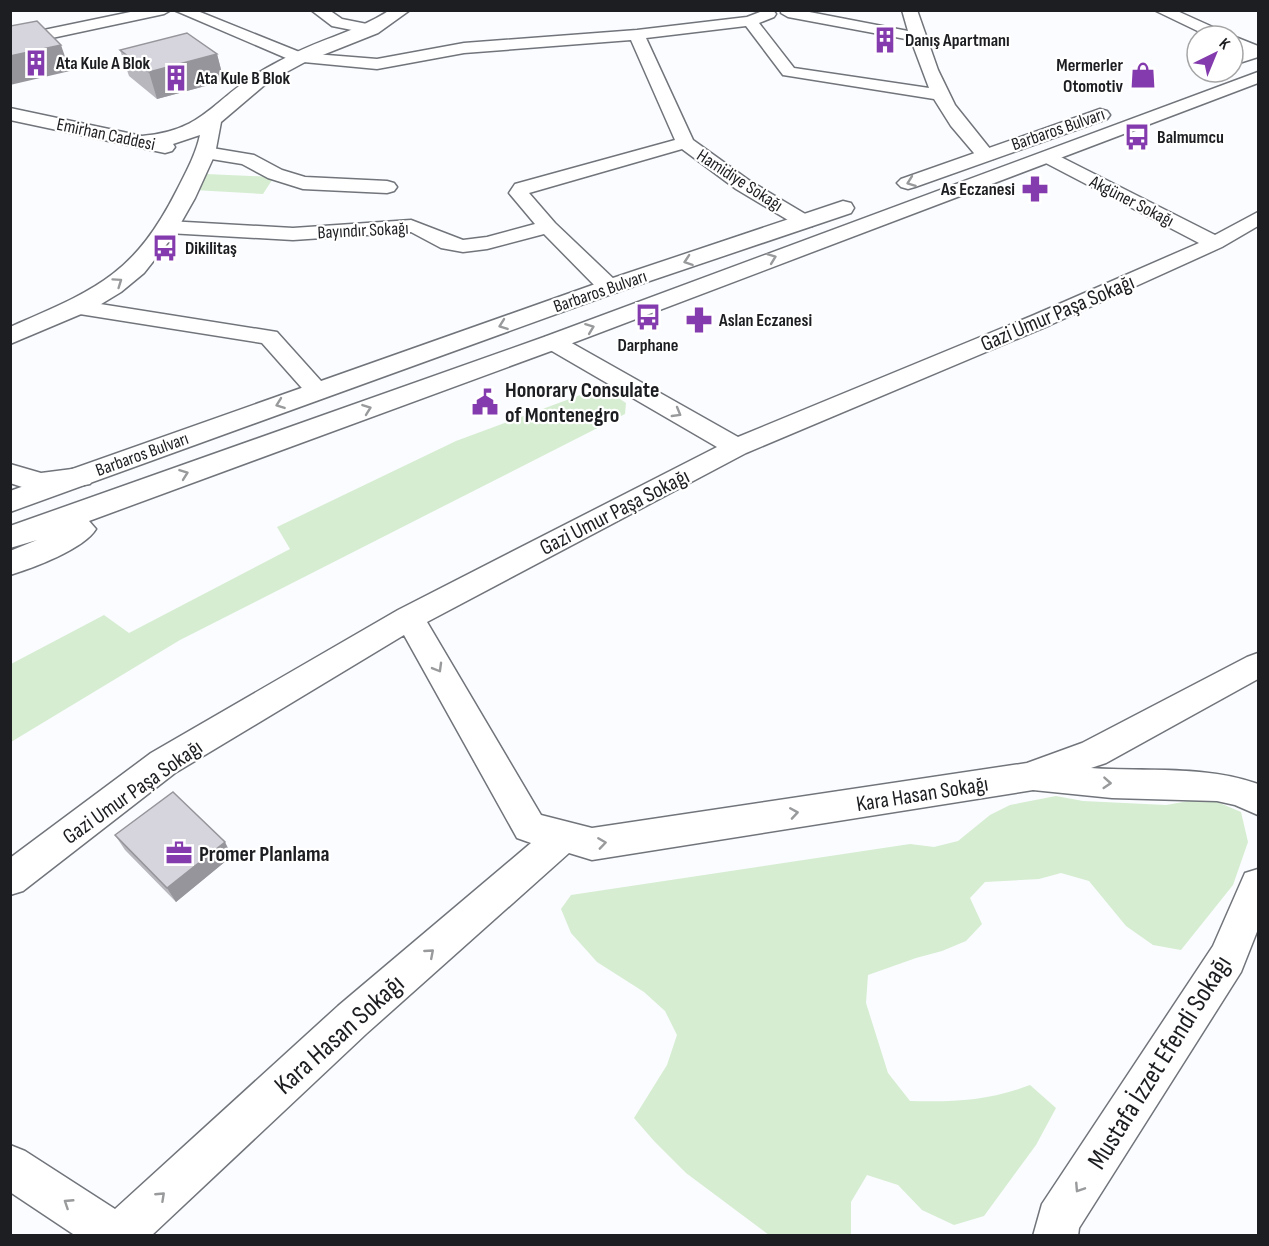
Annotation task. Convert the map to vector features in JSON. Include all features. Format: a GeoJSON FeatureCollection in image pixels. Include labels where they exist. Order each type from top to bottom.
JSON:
{"type":"FeatureCollection","features":[{"type":"Feature","properties":{"kind":"main road"},"geometry":{"type":"LineString","coordinates":[[143,142],[162,141],[181,136],[211,120],[262,78],[299,58],[372,29],[402,10]]}},
{"type":"Feature","properties":{"kind":"main road","name":"Barbaros Bulvarı"},"geometry":{"type":"LineString","coordinates":[[1165,103],[1258,77]]}},
{"type":"Feature","properties":{"kind":"main road","name":"Barbaros Bulvarı"},"geometry":{"type":"LineString","coordinates":[[10,538],[553,342],[914,205],[1056,155],[1204,84]]}},
{"type":"Feature","properties":{"kind":"main road","name":"Barbaros Bulvarı"},"geometry":{"type":"LineString","coordinates":[[1165,103],[1222,99],[1258,87]]}},
{"type":"Feature","properties":{"kind":"main road","name":"Barbaros Bulvarı"},"geometry":{"type":"LineString","coordinates":[[10,502],[318,390],[609,287],[805,222],[1122,107]]}},
{"type":"Feature","properties":{"kind":"main road","name":"Emirhan Caddesi"},"geometry":{"type":"LineString","coordinates":[[10,114],[143,142],[202,158]]}},
{"type":"Feature","properties":{"kind":"main road"},"geometry":{"type":"LineString","coordinates":[[10,355],[42,328],[123,279],[139,265],[168,227],[202,158],[211,135],[211,120]]}},
{"type":"Feature","properties":{"kind":"main road"},"geometry":{"type":"LineString","coordinates":[[914,205],[941,188],[990,166],[993,160],[986,155]]}},
{"type":"Feature","properties":{"kind":"main road"},"geometry":{"type":"LineString","coordinates":[[10,337],[75,307]]}},
{"type":"Feature","properties":{"kind":"main road"},"geometry":{"type":"LineString","coordinates":[[10,473],[40,483],[81,476]]}},
{"type":"Feature","properties":{"kind":"main road"},"geometry":{"type":"LineString","coordinates":[[10,564],[41,551],[95,521],[140,490]]}},
{"type":"Feature","properties":{"kind":"main road"},"geometry":{"type":"LineString","coordinates":[[10,518],[43,525]]}},
{"type":"Feature","properties":{"kind":"street"},"geometry":{"type":"LineString","coordinates":[[10,42],[164,10]]}},
{"type":"Feature","properties":{"kind":"street"},"geometry":{"type":"LineString","coordinates":[[182,10],[206,22],[299,58],[377,63],[464,48],[637,35],[790,12],[918,37]]}},
{"type":"Feature","properties":{"kind":"street"},"geometry":{"type":"LineString","coordinates":[[318,10],[337,23],[372,29]]}},
{"type":"Feature","properties":{"kind":"street"},"geometry":{"type":"LineString","coordinates":[[909,10],[938,94],[958,125],[986,155]]}},
{"type":"Feature","properties":{"kind":"street"},"geometry":{"type":"LineString","coordinates":[[1161,10],[1193,24]]}},
{"type":"Feature","properties":{"kind":"street"},"geometry":{"type":"LineString","coordinates":[[206,22],[231,12]]}},
{"type":"Feature","properties":{"kind":"street"},"geometry":{"type":"LineString","coordinates":[[760,15],[789,72],[938,94]]}},
{"type":"Feature","properties":{"kind":"street","name":"Hamidiye Sokağı"},"geometry":{"type":"LineString","coordinates":[[637,35],[685,143],[743,185],[805,222]]}},
{"type":"Feature","properties":{"kind":"street"},"geometry":{"type":"LineString","coordinates":[[609,287],[548,227],[519,193],[522,188],[685,143]]}},
{"type":"Feature","properties":{"kind":"street","name":"Akgüner Sokağı"},"geometry":{"type":"LineString","coordinates":[[1056,155],[1220,240]]}},
{"type":"Feature","properties":{"kind":"street"},"geometry":{"type":"LineString","coordinates":[[202,158],[247,159],[275,174],[303,183],[387,187]]}},
{"type":"Feature","properties":{"kind":"street","name":"Gazi Umur Paşa Sokağı"},"geometry":{"type":"LineString","coordinates":[[10,879],[163,763],[409,618],[737,447],[1042,320],[1220,240],[1258,218]]}},
{"type":"Feature","properties":{"kind":"street","name":"Bayındır Sokağı"},"geometry":{"type":"LineString","coordinates":[[168,227],[293,234],[411,226],[422,228],[455,246],[476,245],[548,227]]}},
{"type":"Feature","properties":{"kind":"street"},"geometry":{"type":"LineString","coordinates":[[75,307],[269,337],[318,390]]}},
{"type":"Feature","properties":{"kind":"street"},"geometry":{"type":"LineString","coordinates":[[553,342],[737,447]]}},
{"type":"Feature","properties":{"kind":"street","name":"Kara Hasan Sokağı"},"geometry":{"type":"LineString","coordinates":[[409,618],[529,827],[592,844],[1028,777],[1094,753],[1258,665]]}},
{"type":"Feature","properties":{"kind":"street"},"geometry":{"type":"LineString","coordinates":[[1028,777],[1137,786],[1216,787],[1251,795],[1258,801]]}},
{"type":"Feature","properties":{"kind":"street","name":"Kara Hasan Sokağı"},"geometry":{"type":"LineString","coordinates":[[117,1236],[352,1020],[563,837]]}},
{"type":"Feature","properties":{"kind":"street","name":"Mustafa İzzet Efendi Sokağı"},"geometry":{"type":"LineString","coordinates":[[1055,1236],[1058,1220],[1227,959],[1258,885]]}},
{"type":"Feature","properties":{"kind":"street"},"geometry":{"type":"LineString","coordinates":[[10,1166],[117,1236]]}},
{"type":"Feature","properties":{"kind":"green space"},"geometry":{"type":"Polygon","coordinates":[[[206,174],[274,177],[263,194],[194,190],[206,174]]]}},
{"type":"Feature","properties":{"kind":"green space"},"geometry":{"type":"Polygon","coordinates":[[[602,387],[626,403],[625,414],[180,640],[11,742],[11,664],[104,615],[129,633],[290,549],[277,527],[456,441],[602,387]]]}},
{"type":"Feature","properties":{"kind":"green space"},"geometry":{"type":"Polygon","coordinates":[[[1056,796],[1083,801],[1166,805],[1189,801],[1215,801],[1241,812],[1248,842],[1233,885],[1181,950],[1153,945],[1126,926],[1089,881],[1061,873],[1039,879],[985,882],[970,898],[982,924],[966,941],[868,975],[866,1003],[888,1073],[910,1101],[971,1099],[1000,1094],[1030,1085],[1056,1108],[1036,1145],[984,1216],[954,1225],[922,1210],[898,1185],[867,1175],[851,1202],[851,1235],[769,1235],[686,1173],[634,1118],[667,1065],[677,1035],[665,1011],[644,992],[597,962],[571,933],[561,909],[571,895],[910,844],[934,847],[958,841],[990,815],[1010,805],[1056,796]]]}},
{"type":"Feature","properties":{"kind":"building"},"geometry":{"type":"Polygon","coordinates":[[[37,21],[61,45],[10,56],[10,26],[37,21]]]}},
{"type":"Feature","properties":{"kind":"building"},"geometry":{"type":"Polygon","coordinates":[[[187,33],[217,54],[149,72],[120,50],[187,33]]]}},
{"type":"Feature","properties":{"kind":"building","name":"Promer Planlama"},"geometry":{"type":"Polygon","coordinates":[[[173,792],[225,842],[167,888],[115,835],[173,792]]]}},
{"type":"Feature","properties":{"kind":"place","name":"Danış Apartmanı"},"geometry":{"type":"Point","coordinates":[885,40]}},
{"type":"Feature","properties":{"kind":"place","name":"Ata Kule A Blok"},"geometry":{"type":"Point","coordinates":[36,63]}},
{"type":"Feature","properties":{"kind":"place","name":"Mermerler Otomotiv"},"geometry":{"type":"Point","coordinates":[1143,75]}},
{"type":"Feature","properties":{"kind":"place","name":"Ata Kule B Blok"},"geometry":{"type":"Point","coordinates":[176,78]}},
{"type":"Feature","properties":{"kind":"place","name":"Balmumcu"},"geometry":{"type":"Point","coordinates":[1137,137]}},
{"type":"Feature","properties":{"kind":"place","name":"As Eczanesi"},"geometry":{"type":"Point","coordinates":[1035,189]}},
{"type":"Feature","properties":{"kind":"place","name":"Dikilitaş"},"geometry":{"type":"Point","coordinates":[165,248]}},
{"type":"Feature","properties":{"kind":"place","name":"Darphane"},"geometry":{"type":"Point","coordinates":[648,317]}},
{"type":"Feature","properties":{"kind":"place","name":"Aslan Eczanesi"},"geometry":{"type":"Point","coordinates":[699,320]}},
{"type":"Feature","properties":{"kind":"place","name":"Honorary Consulate of Montenegro"},"geometry":{"type":"Point","coordinates":[485,402]}},
{"type":"Feature","properties":{"kind":"place","name":"Promer Planlama"},"geometry":{"type":"Point","coordinates":[179,853]}}]}
